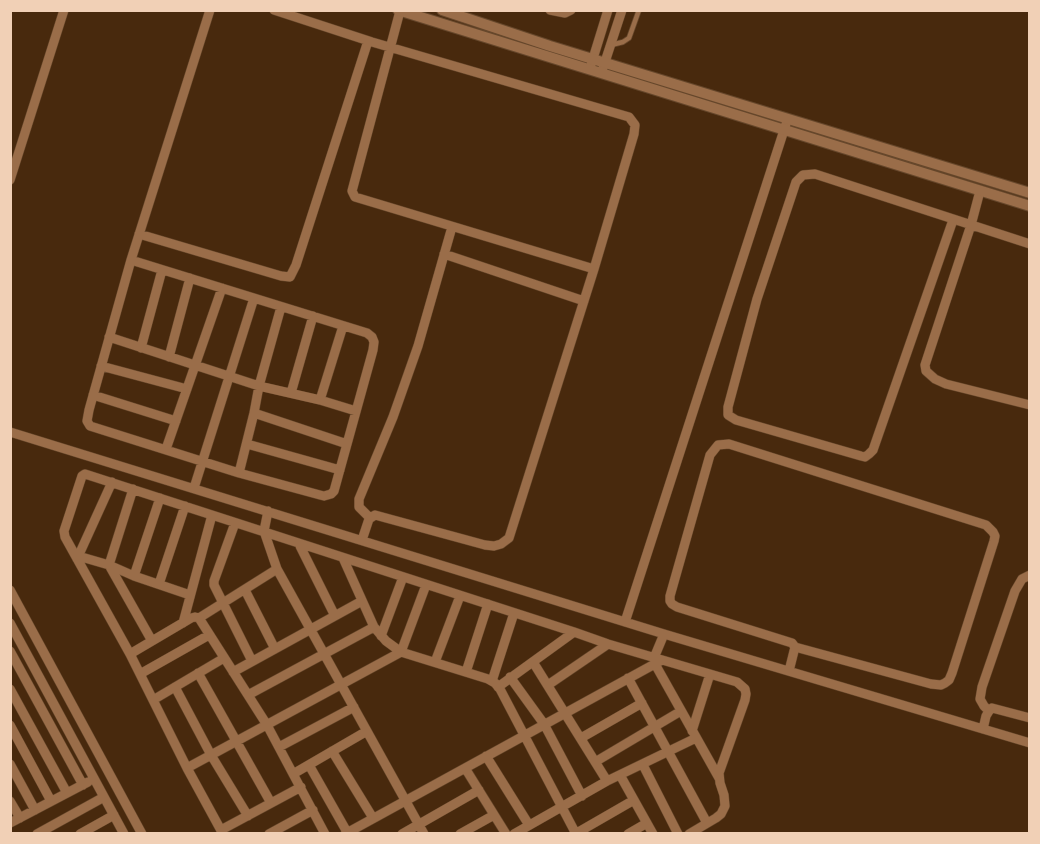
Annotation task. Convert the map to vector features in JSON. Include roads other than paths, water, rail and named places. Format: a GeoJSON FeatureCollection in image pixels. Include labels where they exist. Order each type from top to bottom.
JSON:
{"type":"FeatureCollection","features":[{"type":"Feature","properties":{"kind":"street"},"geometry":{"type":"LineString","coordinates":[[10,180],[64,10]]}},
{"type":"Feature","properties":{"kind":"street"},"geometry":{"type":"LineString","coordinates":[[131,260],[367,333],[372,337],[374,350],[334,491],[331,494],[324,496],[239,472],[88,424],[87,418],[93,395],[131,260],[210,10]]}},
{"type":"Feature","properties":{"kind":"street"},"geometry":{"type":"LineString","coordinates":[[274,10],[368,41],[629,117],[635,125],[594,269],[509,538],[501,544],[485,545],[377,515],[370,518],[362,540]]}},
{"type":"Feature","properties":{"kind":"street"},"geometry":{"type":"LineString","coordinates":[[442,10],[592,59],[1029,193]]}},
{"type":"Feature","properties":{"kind":"street"},"geometry":{"type":"LineString","coordinates":[[550,10],[557,13],[570,10]]}},
{"type":"Feature","properties":{"kind":"street"},"geometry":{"type":"LineString","coordinates":[[589,70],[608,10]]}},
{"type":"Feature","properties":{"kind":"street"},"geometry":{"type":"LineString","coordinates":[[602,74],[622,10]]}},
{"type":"Feature","properties":{"kind":"street"},"geometry":{"type":"LineString","coordinates":[[594,269],[359,200],[352,194],[399,11],[1029,206]]}},
{"type":"Feature","properties":{"kind":"street"},"geometry":{"type":"LineString","coordinates":[[139,234],[290,277],[296,266],[368,41]]}},
{"type":"Feature","properties":{"kind":"street"},"geometry":{"type":"LineString","coordinates":[[625,622],[787,119]]}},
{"type":"Feature","properties":{"kind":"street"},"geometry":{"type":"LineString","coordinates":[[953,220],[873,450],[869,454],[865,457],[861,456],[728,416],[728,407],[757,299],[796,182],[803,175],[815,174],[1029,244]]}},
{"type":"Feature","properties":{"kind":"street"},"geometry":{"type":"LineString","coordinates":[[980,191],[925,364],[926,370],[935,379],[946,384],[1029,405]]}},
{"type":"Feature","properties":{"kind":"street"},"geometry":{"type":"LineString","coordinates":[[370,518],[359,507],[359,499],[393,417],[418,346],[452,227]]}},
{"type":"Feature","properties":{"kind":"street"},"geometry":{"type":"LineString","coordinates":[[444,254],[584,301]]}},
{"type":"Feature","properties":{"kind":"street"},"geometry":{"type":"LineString","coordinates":[[141,348],[162,270]]}},
{"type":"Feature","properties":{"kind":"street"},"geometry":{"type":"LineString","coordinates":[[169,357],[190,278]]}},
{"type":"Feature","properties":{"kind":"street"},"geometry":{"type":"LineString","coordinates":[[166,449],[222,288]]}},
{"type":"Feature","properties":{"kind":"street"},"geometry":{"type":"LineString","coordinates":[[194,488],[254,298]]}},
{"type":"Feature","properties":{"kind":"street"},"geometry":{"type":"LineString","coordinates":[[239,472],[259,386],[281,307]]}},
{"type":"Feature","properties":{"kind":"street"},"geometry":{"type":"LineString","coordinates":[[291,393],[313,316]]}},
{"type":"Feature","properties":{"kind":"street"},"geometry":{"type":"LineString","coordinates":[[320,400],[343,326]]}},
{"type":"Feature","properties":{"kind":"street"},"geometry":{"type":"LineString","coordinates":[[109,337],[259,386],[356,411]]}},
{"type":"Feature","properties":{"kind":"street"},"geometry":{"type":"LineString","coordinates":[[101,366],[187,389]]}},
{"type":"Feature","properties":{"kind":"street"},"geometry":{"type":"LineString","coordinates":[[93,395],[176,421]]}},
{"type":"Feature","properties":{"kind":"street"},"geometry":{"type":"LineString","coordinates":[[254,413],[347,444]]}},
{"type":"Feature","properties":{"kind":"street"},"geometry":{"type":"LineString","coordinates":[[10,432],[664,634],[1029,743]]}},
{"type":"Feature","properties":{"kind":"street"},"geometry":{"type":"LineString","coordinates":[[246,444],[340,470]]}},
{"type":"Feature","properties":{"kind":"street"},"geometry":{"type":"LineString","coordinates":[[729,444],[986,525],[993,532],[994,541],[952,673],[945,683],[931,684],[795,647],[792,643],[677,607],[670,601],[710,455],[718,445],[729,444]]}},
{"type":"Feature","properties":{"kind":"street"},"geometry":{"type":"LineString","coordinates":[[300,787],[222,832],[130,654],[65,537],[64,531],[82,476],[87,474],[657,660],[738,682],[745,689],[745,700],[719,778]]}},
{"type":"Feature","properties":{"kind":"street"},"geometry":{"type":"LineString","coordinates":[[78,557],[111,482]]}},
{"type":"Feature","properties":{"kind":"street"},"geometry":{"type":"LineString","coordinates":[[133,489],[109,565],[152,641]]}},
{"type":"Feature","properties":{"kind":"street"},"geometry":{"type":"LineString","coordinates":[[134,576],[160,498]]}},
{"type":"Feature","properties":{"kind":"street"},"geometry":{"type":"LineString","coordinates":[[159,584],[185,506]]}},
{"type":"Feature","properties":{"kind":"street"},"geometry":{"type":"LineString","coordinates":[[268,512],[264,531],[277,570],[424,834]]}},
{"type":"Feature","properties":{"kind":"street"},"geometry":{"type":"LineString","coordinates":[[183,623],[212,515]]}},
{"type":"Feature","properties":{"kind":"street"},"geometry":{"type":"LineString","coordinates":[[235,523],[214,581],[215,590],[252,661]]}},
{"type":"Feature","properties":{"kind":"street"},"geometry":{"type":"LineString","coordinates":[[299,544],[335,616]]}},
{"type":"Feature","properties":{"kind":"street"},"geometry":{"type":"LineString","coordinates":[[78,557],[109,565],[190,595]]}},
{"type":"Feature","properties":{"kind":"street"},"geometry":{"type":"LineString","coordinates":[[343,558],[374,627],[381,636],[401,652],[466,672],[495,684],[576,833],[634,800]]}},
{"type":"Feature","properties":{"kind":"street"},"geometry":{"type":"LineString","coordinates":[[130,654],[183,623],[195,617],[199,618],[277,570]]}},
{"type":"Feature","properties":{"kind":"street"},"geometry":{"type":"LineString","coordinates":[[989,711],[980,699],[982,687],[1015,591],[1022,579],[1029,574]]}},
{"type":"Feature","properties":{"kind":"street"},"geometry":{"type":"LineString","coordinates":[[381,636],[403,577]]}},
{"type":"Feature","properties":{"kind":"street"},"geometry":{"type":"LineString","coordinates":[[187,768],[401,652],[426,585]]}},
{"type":"Feature","properties":{"kind":"street"},"geometry":{"type":"LineString","coordinates":[[10,590],[142,834]]}},
{"type":"Feature","properties":{"kind":"street"},"geometry":{"type":"LineString","coordinates":[[245,590],[275,649]]}},
{"type":"Feature","properties":{"kind":"street"},"geometry":{"type":"LineString","coordinates":[[435,662],[460,596]]}},
{"type":"Feature","properties":{"kind":"street"},"geometry":{"type":"LineString","coordinates":[[233,672],[362,601]]}},
{"type":"Feature","properties":{"kind":"street"},"geometry":{"type":"LineString","coordinates":[[466,672],[488,604]]}},
{"type":"Feature","properties":{"kind":"street"},"geometry":{"type":"LineString","coordinates":[[495,684],[514,613]]}},
{"type":"Feature","properties":{"kind":"street"},"geometry":{"type":"LineString","coordinates":[[199,618],[267,725],[325,834]]}},
{"type":"Feature","properties":{"kind":"street"},"geometry":{"type":"LineString","coordinates":[[10,623],[123,833]]}},
{"type":"Feature","properties":{"kind":"street"},"geometry":{"type":"LineString","coordinates":[[248,695],[374,627]]}},
{"type":"Feature","properties":{"kind":"street"},"geometry":{"type":"LineString","coordinates":[[495,684],[533,662],[574,632]]}},
{"type":"Feature","properties":{"kind":"street"},"geometry":{"type":"LineString","coordinates":[[664,634],[657,660],[681,711],[719,778],[726,802],[721,814],[689,834]]}},
{"type":"Feature","properties":{"kind":"street"},"geometry":{"type":"LineString","coordinates":[[140,674],[209,635]]}},
{"type":"Feature","properties":{"kind":"street"},"geometry":{"type":"LineString","coordinates":[[548,685],[608,644]]}},
{"type":"Feature","properties":{"kind":"street"},"geometry":{"type":"LineString","coordinates":[[789,671],[795,647]]}},
{"type":"Feature","properties":{"kind":"street"},"geometry":{"type":"LineString","coordinates":[[10,651],[83,785]]}},
{"type":"Feature","properties":{"kind":"street"},"geometry":{"type":"LineString","coordinates":[[153,700],[224,658]]}},
{"type":"Feature","properties":{"kind":"street"},"geometry":{"type":"LineString","coordinates":[[309,765],[346,833],[657,660]]}},
{"type":"Feature","properties":{"kind":"street"},"geometry":{"type":"LineString","coordinates":[[533,662],[607,782]]}},
{"type":"Feature","properties":{"kind":"street"},"geometry":{"type":"LineString","coordinates":[[198,673],[271,803]]}},
{"type":"Feature","properties":{"kind":"street"},"geometry":{"type":"LineString","coordinates":[[514,834],[607,782],[669,752],[694,734],[710,674]]}},
{"type":"Feature","properties":{"kind":"street"},"geometry":{"type":"LineString","coordinates":[[510,677],[544,724],[582,796]]}},
{"type":"Feature","properties":{"kind":"street"},"geometry":{"type":"LineString","coordinates":[[628,678],[707,823]]}},
{"type":"Feature","properties":{"kind":"street"},"geometry":{"type":"LineString","coordinates":[[175,687],[211,755],[248,816]]}},
{"type":"Feature","properties":{"kind":"street"},"geometry":{"type":"LineString","coordinates":[[10,689],[67,793]]}},
{"type":"Feature","properties":{"kind":"street"},"geometry":{"type":"LineString","coordinates":[[581,738],[642,703]]}},
{"type":"Feature","properties":{"kind":"street"},"geometry":{"type":"LineString","coordinates":[[279,747],[354,706]]}},
{"type":"Feature","properties":{"kind":"street"},"geometry":{"type":"LineString","coordinates":[[983,729],[992,708],[1029,718]]}},
{"type":"Feature","properties":{"kind":"street"},"geometry":{"type":"LineString","coordinates":[[595,762],[681,711]]}},
{"type":"Feature","properties":{"kind":"street"},"geometry":{"type":"LineString","coordinates":[[10,725],[51,801]]}},
{"type":"Feature","properties":{"kind":"street"},"geometry":{"type":"LineString","coordinates":[[293,774],[367,731]]}},
{"type":"Feature","properties":{"kind":"street"},"geometry":{"type":"LineString","coordinates":[[332,751],[373,818]]}},
{"type":"Feature","properties":{"kind":"street"},"geometry":{"type":"LineString","coordinates":[[486,756],[529,825]]}},
{"type":"Feature","properties":{"kind":"street"},"geometry":{"type":"LineString","coordinates":[[10,764],[35,810]]}},
{"type":"Feature","properties":{"kind":"street"},"geometry":{"type":"LineString","coordinates":[[643,765],[678,834]]}},
{"type":"Feature","properties":{"kind":"street"},"geometry":{"type":"LineString","coordinates":[[465,768],[506,834]]}},
{"type":"Feature","properties":{"kind":"street"},"geometry":{"type":"LineString","coordinates":[[620,776],[653,834]]}},
{"type":"Feature","properties":{"kind":"street"},"geometry":{"type":"LineString","coordinates":[[10,801],[15,820],[94,779]]}},
{"type":"Feature","properties":{"kind":"street"},"geometry":{"type":"LineString","coordinates":[[402,834],[479,790]]}},
{"type":"Feature","properties":{"kind":"street"},"geometry":{"type":"LineString","coordinates":[[37,834],[104,797]]}},
{"type":"Feature","properties":{"kind":"street"},"geometry":{"type":"LineString","coordinates":[[270,834],[312,810]]}},
{"type":"Feature","properties":{"kind":"street"},"geometry":{"type":"LineString","coordinates":[[80,834],[114,815]]}},
{"type":"Feature","properties":{"kind":"street"},"geometry":{"type":"LineString","coordinates":[[460,834],[494,815]]}},
{"type":"Feature","properties":{"kind":"street"},"geometry":{"type":"LineString","coordinates":[[628,834],[647,823]]}},
{"type":"Feature","properties":{"kind":"lane"},"geometry":{"type":"LineString","coordinates":[[611,45],[629,38],[639,10]]}}]}
